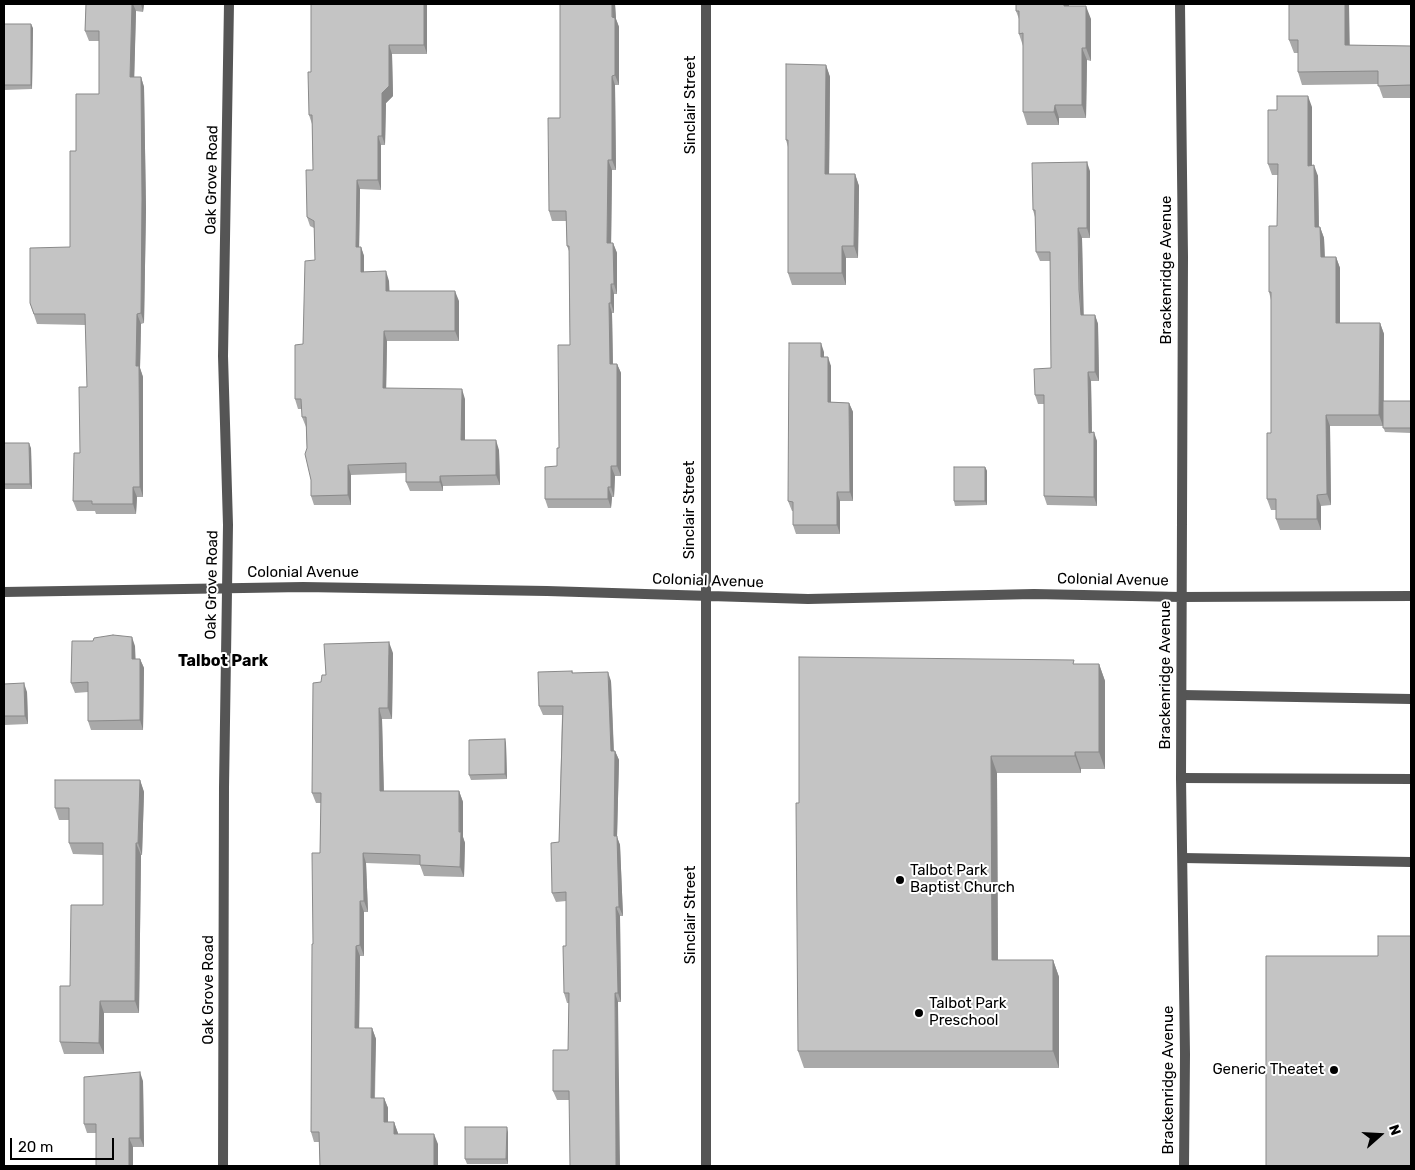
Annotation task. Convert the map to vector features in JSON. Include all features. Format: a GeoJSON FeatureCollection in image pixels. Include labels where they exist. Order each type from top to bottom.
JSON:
{"type":"FeatureCollection","features":[{"type":"Feature","properties":{"kind":"street","name":"Oak Grove Road"},"geometry":{"type":"LineString","coordinates":[[223,1166],[224,787],[228,525],[224,356],[229,4]]}},
{"type":"Feature","properties":{"kind":"street","name":"Sinclair Street"},"geometry":{"type":"LineString","coordinates":[[706,4],[706,1166]]}},
{"type":"Feature","properties":{"kind":"street","name":"Brackenridge Avenue"},"geometry":{"type":"LineString","coordinates":[[1180,4],[1182,247],[1181,778],[1185,1054],[1184,1166]]}},
{"type":"Feature","properties":{"kind":"street","name":"Colonial Avenue"},"geometry":{"type":"LineString","coordinates":[[4,592],[342,587],[808,598],[1034,594],[1182,597],[1411,596]]}},
{"type":"Feature","properties":{"kind":"street"},"geometry":{"type":"LineString","coordinates":[[1182,695],[1411,699]]}},
{"type":"Feature","properties":{"kind":"street"},"geometry":{"type":"LineString","coordinates":[[1181,778],[1411,779]]}},
{"type":"Feature","properties":{"kind":"street"},"geometry":{"type":"LineString","coordinates":[[1183,858],[1411,862]]}},
{"type":"Feature","properties":{"kind":"building"},"geometry":{"type":"Polygon","coordinates":[[[86,4],[132,4],[130,77],[141,77],[141,313],[137,314],[136,366],[139,366],[140,487],[133,487],[133,504],[92,504],[92,501],[73,501],[74,453],[80,453],[79,387],[87,387],[85,314],[34,314],[30,303],[30,248],[70,247],[70,151],[76,151],[76,94],[99,94],[99,31],[85,31],[86,4]]]}},
{"type":"Feature","properties":{"kind":"building"},"geometry":{"type":"Polygon","coordinates":[[[311,4],[424,4],[424,45],[389,45],[389,86],[382,93],[382,136],[378,136],[378,180],[357,180],[356,247],[361,247],[361,272],[386,271],[386,291],[455,291],[455,331],[384,331],[383,388],[462,389],[461,440],[496,440],[496,475],[440,476],[440,482],[406,482],[406,463],[348,465],[348,495],[311,496],[311,480],[305,454],[307,448],[306,417],[302,417],[301,399],[295,399],[295,345],[303,344],[305,261],[315,260],[314,221],[307,217],[306,170],[313,170],[312,115],[309,115],[308,72],[311,72],[311,4]]]}},
{"type":"Feature","properties":{"kind":"building"},"geometry":{"type":"Polygon","coordinates":[[[560,4],[612,4],[612,17],[615,18],[615,75],[612,76],[612,160],[608,160],[607,243],[613,243],[614,284],[611,284],[611,303],[609,303],[610,364],[617,364],[617,466],[611,466],[611,487],[608,487],[608,499],[545,499],[545,467],[557,466],[557,448],[559,448],[558,345],[570,345],[569,246],[567,246],[566,211],[549,211],[548,118],[560,118],[560,4]]]}},
{"type":"Feature","properties":{"kind":"building"},"geometry":{"type":"Polygon","coordinates":[[[1016,4],[1086,6],[1086,48],[1082,48],[1082,105],[1055,105],[1054,112],[1023,112],[1023,33],[1019,34],[1019,11],[1016,11],[1016,4]]]}},
{"type":"Feature","properties":{"kind":"building"},"geometry":{"type":"Polygon","coordinates":[[[1289,4],[1345,4],[1345,45],[1411,46],[1411,85],[1378,86],[1378,71],[1298,72],[1298,40],[1289,40],[1289,4]]]}},
{"type":"Feature","properties":{"kind":"building"},"geometry":{"type":"Polygon","coordinates":[[[4,24],[31,24],[31,85],[4,85],[4,24]]]}},
{"type":"Feature","properties":{"kind":"building"},"geometry":{"type":"Polygon","coordinates":[[[786,64],[826,65],[825,174],[855,174],[854,246],[842,246],[842,273],[788,273],[786,64]]]}},
{"type":"Feature","properties":{"kind":"building"},"geometry":{"type":"Polygon","coordinates":[[[1277,96],[1308,96],[1308,166],[1314,165],[1315,227],[1320,227],[1321,257],[1336,257],[1336,323],[1380,323],[1379,415],[1326,415],[1327,494],[1317,495],[1317,519],[1276,519],[1276,499],[1267,499],[1267,433],[1271,433],[1269,226],[1277,226],[1278,164],[1268,164],[1268,110],[1277,110],[1277,96]]]}},
{"type":"Feature","properties":{"kind":"building"},"geometry":{"type":"Polygon","coordinates":[[[1087,162],[1087,228],[1078,228],[1079,290],[1081,315],[1095,315],[1095,372],[1088,372],[1089,433],[1094,432],[1094,497],[1044,496],[1044,395],[1035,395],[1034,369],[1051,368],[1050,252],[1036,252],[1032,163],[1087,162]]]}},
{"type":"Feature","properties":{"kind":"building"},"geometry":{"type":"Polygon","coordinates":[[[789,343],[821,343],[821,357],[828,357],[828,402],[849,403],[850,492],[837,492],[837,525],[793,525],[793,502],[788,501],[789,343]]]}},
{"type":"Feature","properties":{"kind":"building"},"geometry":{"type":"Polygon","coordinates":[[[1383,401],[1411,401],[1411,428],[1383,428],[1383,401]]]}},
{"type":"Feature","properties":{"kind":"building"},"geometry":{"type":"Polygon","coordinates":[[[4,443],[29,443],[30,484],[4,484],[4,443]]]}},
{"type":"Feature","properties":{"kind":"building"},"geometry":{"type":"Polygon","coordinates":[[[954,467],[985,467],[985,501],[954,501],[954,467]]]}},
{"type":"Feature","properties":{"kind":"building"},"geometry":{"type":"Polygon","coordinates":[[[113,635],[132,637],[132,659],[140,659],[140,720],[88,721],[88,682],[71,683],[72,641],[93,641],[94,638],[113,635]]]}},
{"type":"Feature","properties":{"kind":"building"},"geometry":{"type":"Polygon","coordinates":[[[389,642],[388,708],[379,708],[380,791],[459,791],[460,867],[420,865],[420,855],[363,853],[364,901],[360,901],[360,945],[356,946],[355,1028],[372,1028],[371,1098],[384,1098],[384,1122],[394,1122],[394,1134],[434,1134],[434,1166],[320,1166],[319,1132],[311,1132],[312,853],[320,853],[321,793],[312,793],[313,683],[321,682],[322,675],[326,675],[324,644],[389,642]]]}},
{"type":"Feature","properties":{"kind":"building","name":"Talbot Park Baptist Church"},"geometry":{"type":"Polygon","coordinates":[[[799,657],[1074,660],[1073,664],[1099,664],[1099,752],[1075,752],[1075,756],[991,756],[992,960],[1053,960],[1053,1051],[798,1051],[796,803],[799,803],[799,657]]]}},
{"type":"Feature","properties":{"kind":"building"},"geometry":{"type":"Polygon","coordinates":[[[572,671],[572,673],[608,672],[611,751],[615,751],[614,836],[617,836],[619,907],[616,907],[618,993],[615,993],[616,1166],[570,1166],[569,1091],[553,1091],[553,1050],[568,1050],[569,993],[564,993],[563,946],[566,946],[566,892],[552,893],[551,843],[559,842],[563,706],[539,706],[538,672],[572,671]]]}},
{"type":"Feature","properties":{"kind":"building"},"geometry":{"type":"Polygon","coordinates":[[[24,683],[25,716],[4,716],[4,684],[24,683]]]}},
{"type":"Feature","properties":{"kind":"building"},"geometry":{"type":"Polygon","coordinates":[[[505,739],[505,774],[469,775],[469,740],[505,739]]]}},
{"type":"Feature","properties":{"kind":"building"},"geometry":{"type":"Polygon","coordinates":[[[55,780],[140,780],[138,843],[136,843],[135,1001],[100,1001],[99,1043],[60,1042],[60,986],[70,986],[71,905],[103,905],[103,843],[69,843],[69,808],[55,808],[55,780]]]}},
{"type":"Feature","properties":{"kind":"building"},"geometry":{"type":"Polygon","coordinates":[[[1378,936],[1411,936],[1411,1166],[1266,1166],[1266,956],[1378,956],[1378,936]]]}},
{"type":"Feature","properties":{"kind":"building"},"geometry":{"type":"Polygon","coordinates":[[[140,1072],[140,1138],[129,1138],[129,1166],[96,1166],[96,1124],[84,1124],[84,1077],[140,1072]]]}},
{"type":"Feature","properties":{"kind":"building"},"geometry":{"type":"Polygon","coordinates":[[[465,1127],[507,1127],[506,1159],[465,1159],[465,1127]]]}},
{"type":"Feature","properties":{"kind":"place","name":"Talbot Park Baptist Church"},"geometry":{"type":"Point","coordinates":[900,880]}},
{"type":"Feature","properties":{"kind":"place","name":"Talbot Park Preschool"},"geometry":{"type":"Point","coordinates":[919,1013]}},
{"type":"Feature","properties":{"kind":"place","name":"Generic Theatet"},"geometry":{"type":"Point","coordinates":[1334,1070]}},
{"type":"Feature","properties":{"kind":"district","name":"Talbot Park"},"geometry":{"type":"Point","coordinates":[223,661]}}]}
